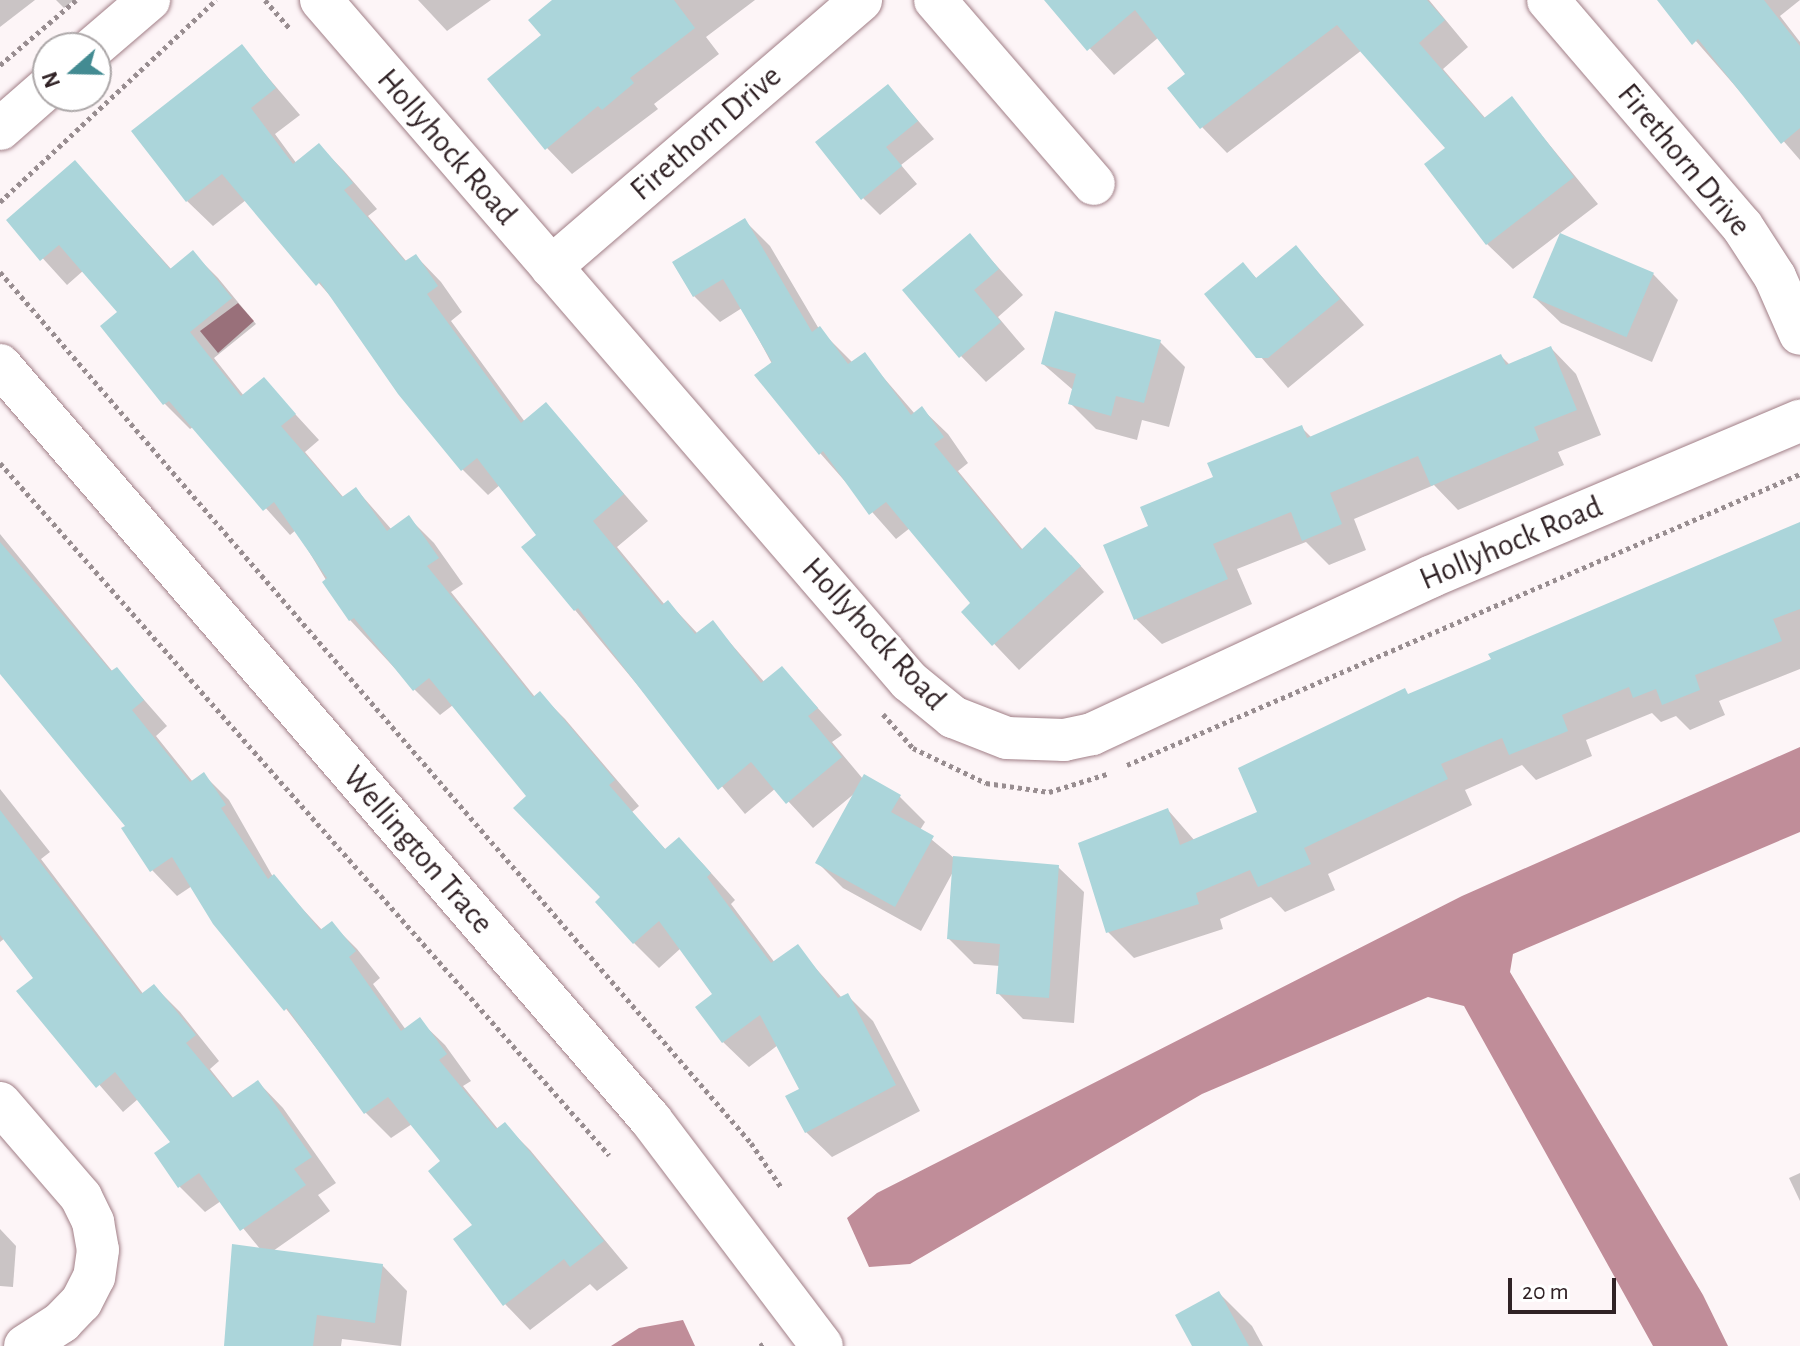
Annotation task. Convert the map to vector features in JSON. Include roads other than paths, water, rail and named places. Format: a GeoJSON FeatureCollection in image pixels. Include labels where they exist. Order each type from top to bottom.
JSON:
{"type":"FeatureCollection","features":[{"type":"Feature","properties":{"kind":"street"},"geometry":{"type":"LineString","coordinates":[[112,32],[149,0]]}},
{"type":"Feature","properties":{"kind":"street","name":"Hollyhock Road"},"geometry":{"type":"LineString","coordinates":[[321,0],[909,681],[953,717],[1007,738],[1050,740],[1092,734],[1430,577],[1800,421]]}},
{"type":"Feature","properties":{"kind":"street","name":"Firethorn Drive"},"geometry":{"type":"LineString","coordinates":[[551,267],[861,0]]}},
{"type":"Feature","properties":{"kind":"street"},"geometry":{"type":"LineString","coordinates":[[935,0],[1094,184]]}},
{"type":"Feature","properties":{"kind":"street","name":"Firethorn Drive"},"geometry":{"type":"LineString","coordinates":[[1548,0],[1742,226],[1775,277],[1800,334]]}},
{"type":"Feature","properties":{"kind":"street"},"geometry":{"type":"LineString","coordinates":[[0,129],[32,101]]}},
{"type":"Feature","properties":{"kind":"street","name":"Wellington Trace"},"geometry":{"type":"LineString","coordinates":[[0,365],[651,1120],[822,1346]]}},
{"type":"Feature","properties":{"kind":"street"},"geometry":{"type":"LineString","coordinates":[[0,1103],[81,1197],[93,1222],[98,1250],[94,1277],[81,1302],[62,1322],[25,1346]]}}]}
